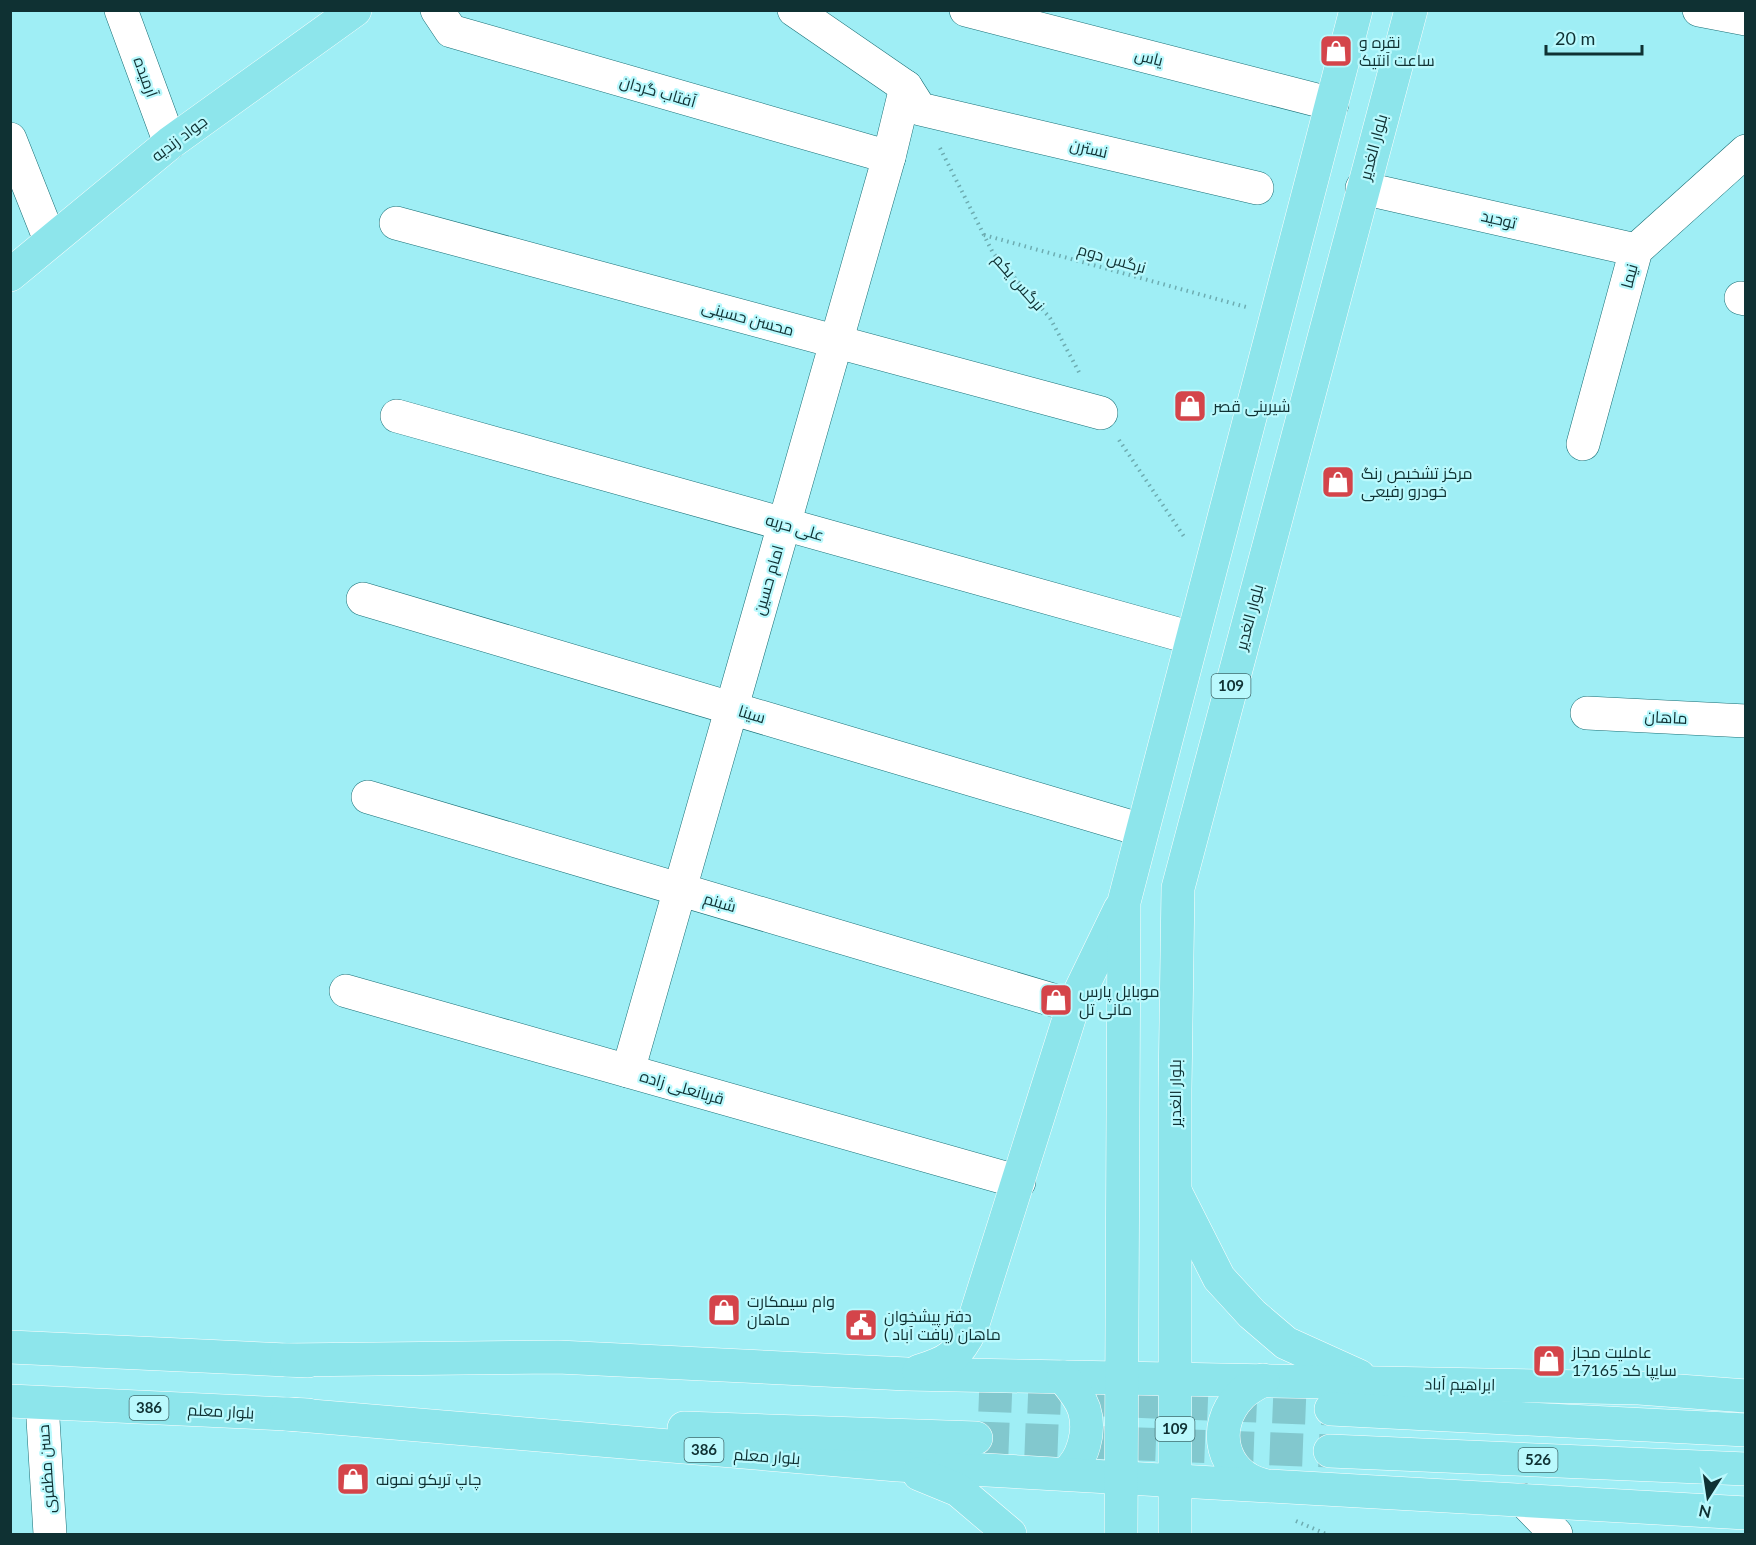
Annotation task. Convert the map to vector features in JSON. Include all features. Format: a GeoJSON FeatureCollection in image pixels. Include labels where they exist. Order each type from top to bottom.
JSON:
{"type":"FeatureCollection","features":[{"type":"Feature","properties":{"kind":"main road","name":"جواد زندیه"},"geometry":{"type":"LineString","coordinates":[[10,275],[171,143],[355,10]]}},
{"type":"Feature","properties":{"kind":"main road"},"geometry":{"type":"LineString","coordinates":[[908,1374],[945,1363],[962,1348],[972,1327],[1073,1006],[1124,902],[1356,10]]}},
{"type":"Feature","properties":{"kind":"main road","name":"بلوار الغدیر"},"geometry":{"type":"LineString","coordinates":[[1174,1379],[1178,888],[1411,10]]}},
{"type":"Feature","properties":{"kind":"main road"},"geometry":{"type":"LineString","coordinates":[[1120,1534],[1123,1378],[1124,902]]}},
{"type":"Feature","properties":{"kind":"main road"},"geometry":{"type":"LineString","coordinates":[[1174,1191],[1219,1278],[1252,1314],[1286,1343],[1372,1382]]}},
{"type":"Feature","properties":{"kind":"main road"},"geometry":{"type":"LineString","coordinates":[[10,1347],[979,1395]]}},
{"type":"Feature","properties":{"kind":"main road"},"geometry":{"type":"LineString","coordinates":[[287,1360],[558,1357],[908,1374],[1174,1379]]}},
{"type":"Feature","properties":{"kind":"main road"},"geometry":{"type":"LineString","coordinates":[[1064,1377],[1080,1400],[1085,1412],[1082,1452],[1078,1461],[1065,1474]]}},
{"type":"Feature","properties":{"kind":"main road","name":"ابراهیم آباد"},"geometry":{"type":"LineString","coordinates":[[1174,1379],[1639,1388],[1746,1396]]}},
{"type":"Feature","properties":{"kind":"main road","name":"109"},"geometry":{"type":"LineString","coordinates":[[1174,1379],[1175,1534]]}},
{"type":"Feature","properties":{"kind":"main road"},"geometry":{"type":"LineString","coordinates":[[1263,1380],[1238,1398],[1227,1415],[1223,1441],[1227,1456],[1236,1470],[1247,1481],[1266,1485]]}},
{"type":"Feature","properties":{"kind":"main road","name":"بلوار معلم"},"geometry":{"type":"LineString","coordinates":[[26,1402],[287,1414],[976,1438]]}},
{"type":"Feature","properties":{"kind":"main road","name":"ابراهیم آباد"},"geometry":{"type":"LineString","coordinates":[[1332,1409],[1746,1430]]}},
{"type":"Feature","properties":{"kind":"main road","name":"بلوار معلم"},"geometry":{"type":"LineString","coordinates":[[287,1414],[898,1465],[1176,1480]]}},
{"type":"Feature","properties":{"kind":"main road","name":"526"},"geometry":{"type":"LineString","coordinates":[[1330,1451],[1746,1468]]}},
{"type":"Feature","properties":{"kind":"main road"},"geometry":{"type":"LineString","coordinates":[[898,1465],[958,1490],[1010,1534]]}},
{"type":"Feature","properties":{"kind":"main road"},"geometry":{"type":"LineString","coordinates":[[1176,1480],[1746,1512]]}},
{"type":"Feature","properties":{"kind":"street","name":"آرمیده"},"geometry":{"type":"LineString","coordinates":[[121,10],[171,143]]}},
{"type":"Feature","properties":{"kind":"street","name":"آفتاب گردان"},"geometry":{"type":"LineString","coordinates":[[437,10],[450,32],[889,157]]}},
{"type":"Feature","properties":{"kind":"street"},"geometry":{"type":"LineString","coordinates":[[794,10],[913,98]]}},
{"type":"Feature","properties":{"kind":"street","name":"یاس"},"geometry":{"type":"LineString","coordinates":[[966,10],[1332,104]]}},
{"type":"Feature","properties":{"kind":"street"},"geometry":{"type":"LineString","coordinates":[[1699,10],[1746,19]]}},
{"type":"Feature","properties":{"kind":"street","name":"امام حسین"},"geometry":{"type":"LineString","coordinates":[[628,1071],[889,157],[913,98]]}},
{"type":"Feature","properties":{"kind":"street","name":"نسترن"},"geometry":{"type":"LineString","coordinates":[[913,98],[1257,188]]}},
{"type":"Feature","properties":{"kind":"street"},"geometry":{"type":"LineString","coordinates":[[10,139],[50,240]]}},
{"type":"Feature","properties":{"kind":"street","name":"نیما"},"geometry":{"type":"LineString","coordinates":[[1583,444],[1636,250],[1746,152]]}},
{"type":"Feature","properties":{"kind":"street","name":"توحید"},"geometry":{"type":"LineString","coordinates":[[1362,188],[1636,250]]}},
{"type":"Feature","properties":{"kind":"street","name":"محسن حسینی"},"geometry":{"type":"LineString","coordinates":[[396,223],[1101,413]]}},
{"type":"Feature","properties":{"kind":"street","name":"علی حریه"},"geometry":{"type":"LineString","coordinates":[[397,416],[1192,638]]}},
{"type":"Feature","properties":{"kind":"street","name":"سینا"},"geometry":{"type":"LineString","coordinates":[[363,599],[1142,830]]}},
{"type":"Feature","properties":{"kind":"street","name":"ماهان"},"geometry":{"type":"LineString","coordinates":[[1587,713],[1746,721]]}},
{"type":"Feature","properties":{"kind":"street","name":"شبنم"},"geometry":{"type":"LineString","coordinates":[[368,797],[1073,1006]]}},
{"type":"Feature","properties":{"kind":"street","name":"قربانعلی زاده"},"geometry":{"type":"LineString","coordinates":[[346,992],[1019,1182]]}},
{"type":"Feature","properties":{"kind":"street","name":"حسن مظفری"},"geometry":{"type":"LineString","coordinates":[[26,1402],[50,1534]]}},
{"type":"Feature","properties":{"kind":"street"},"geometry":{"type":"LineString","coordinates":[[1522,1500],[1556,1534]]}},
{"type":"Feature","properties":{"kind":"path","name":"نرگس یکم"},"geometry":{"type":"LineString","coordinates":[[913,98],[993,254],[1050,318],[1101,413],[1176,525]]}},
{"type":"Feature","properties":{"kind":"path","name":"نرگس دوم"},"geometry":{"type":"LineString","coordinates":[[983,235],[1234,304]]}},
{"type":"Feature","properties":{"kind":"tunnel"},"geometry":{"type":"LineString","coordinates":[[979,1395],[1331,1409]]}},
{"type":"Feature","properties":{"kind":"tunnel"},"geometry":{"type":"LineString","coordinates":[[976,1438],[1330,1451]]}},
{"type":"Feature","properties":{"kind":"place","name":"نقره و ساعت آنتیک"},"geometry":{"type":"Point","coordinates":[1336,51]}},
{"type":"Feature","properties":{"kind":"place","name":"شیرینی قصر"},"geometry":{"type":"Point","coordinates":[1190,406]}},
{"type":"Feature","properties":{"kind":"place","name":"مرکز تشخیص رنگ خودرو رفیعی"},"geometry":{"type":"Point","coordinates":[1338,482]}},
{"type":"Feature","properties":{"kind":"place","name":"موبایل پارس مانی تل"},"geometry":{"type":"Point","coordinates":[1056,1000]}},
{"type":"Feature","properties":{"kind":"place","name":"وام سیمکارت ماهان"},"geometry":{"type":"Point","coordinates":[724,1310]}},
{"type":"Feature","properties":{"kind":"place","name":"دفتر پیشخوان ماهان (یافت آباد )"},"geometry":{"type":"Point","coordinates":[861,1325]}},
{"type":"Feature","properties":{"kind":"place","name":"عاملیت مجاز سایپا کد 17165"},"geometry":{"type":"Point","coordinates":[1549,1361]}},
{"type":"Feature","properties":{"kind":"place","name":"چاپ تریکو نمونه"},"geometry":{"type":"Point","coordinates":[353,1479]}}]}
